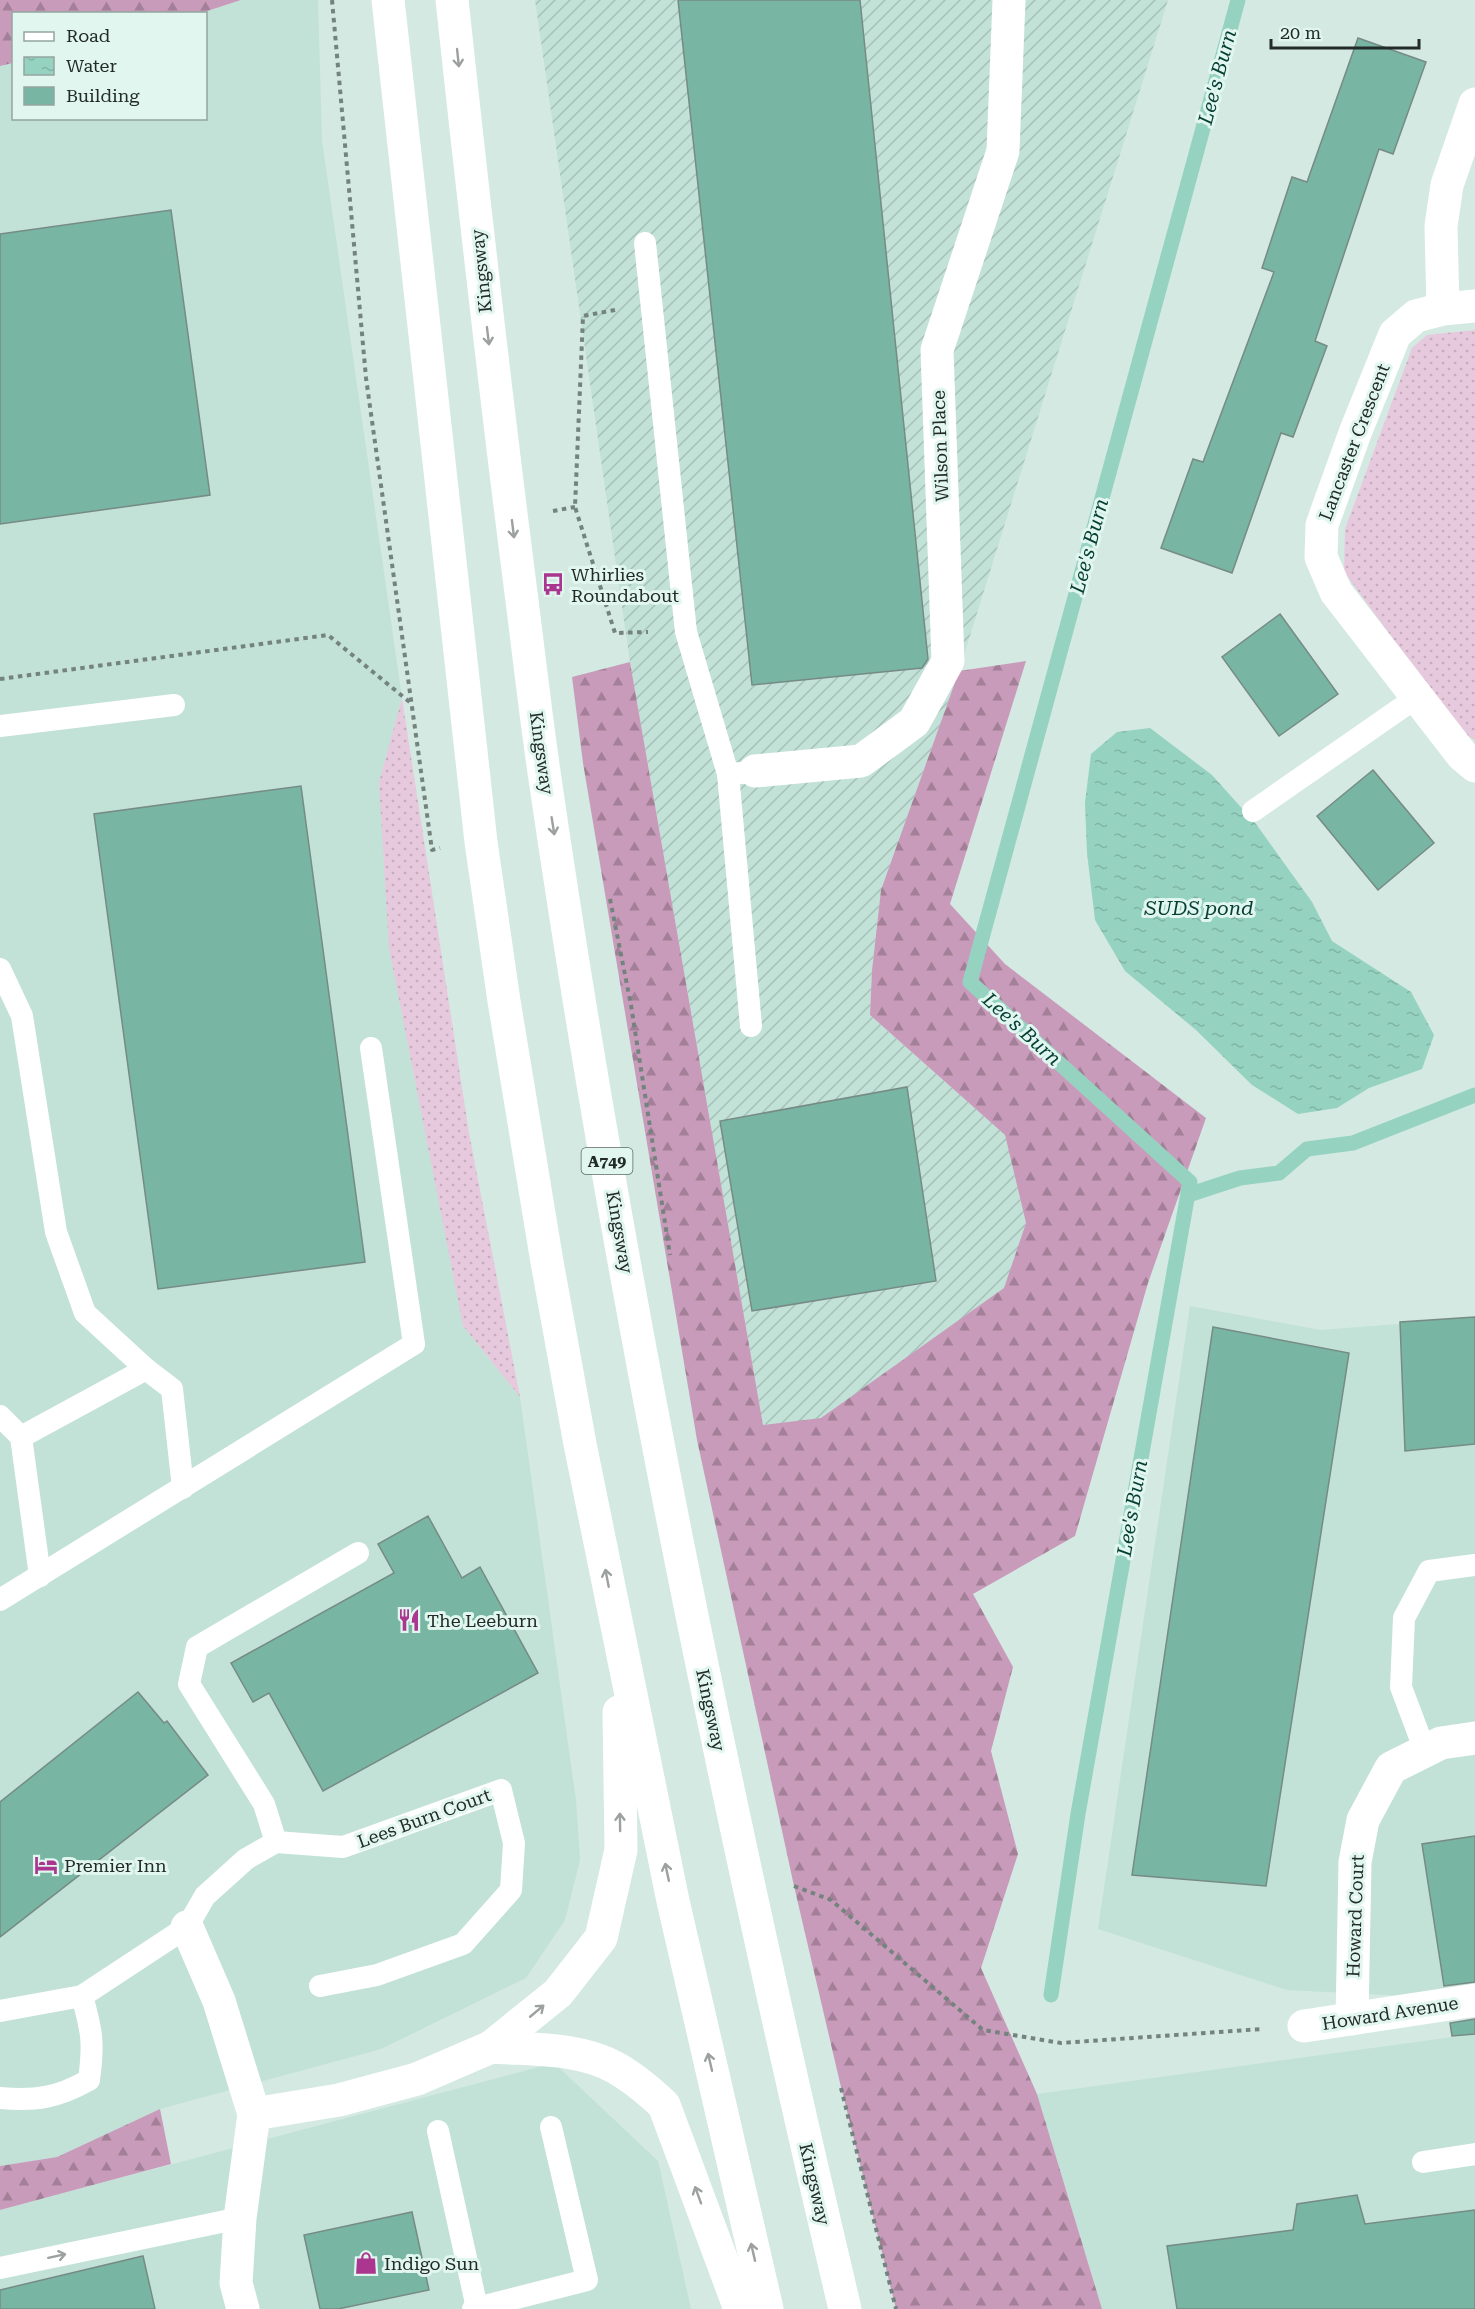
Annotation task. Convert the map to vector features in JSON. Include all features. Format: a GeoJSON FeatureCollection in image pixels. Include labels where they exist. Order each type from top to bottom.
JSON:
{"type":"FeatureCollection","features":[{"type":"Feature","properties":{"kind":"main road"},"geometry":{"type":"LineString","coordinates":[[388,0],[482,853],[549,1274],[580,1444],[673,1901],[767,2309]]}},
{"type":"Feature","properties":{"kind":"main road","name":"Kingsway"},"geometry":{"type":"LineString","coordinates":[[452,0],[486,319],[543,768],[607,1161],[635,1318],[716,1733],[761,1950],[845,2309]]}},
{"type":"Feature","properties":{"kind":"main road","name":"Wilson Place"},"geometry":{"type":"LineString","coordinates":[[742,773],[861,761],[914,722],[948,662],[937,350],[1003,151],[1009,0]]}},
{"type":"Feature","properties":{"kind":"main road"},"geometry":{"type":"LineString","coordinates":[[1443,309],[1442,225],[1448,184],[1475,104]]}},
{"type":"Feature","properties":{"kind":"main road","name":"Lancaster Crescent"},"geometry":{"type":"LineString","coordinates":[[1475,306],[1443,309],[1416,316],[1395,334],[1355,433],[1322,525],[1321,557],[1336,592],[1462,755],[1475,766]]}},
{"type":"Feature","properties":{"kind":"main road"},"geometry":{"type":"LineString","coordinates":[[254,2114],[339,2100],[417,2079],[491,2047],[558,1993],[601,1938],[621,1850],[618,1629]]}},
{"type":"Feature","properties":{"kind":"main road","name":"Howard Court"},"geometry":{"type":"LineString","coordinates":[[1352,2019],[1355,1862],[1363,1820],[1391,1768],[1441,1743],[1475,1738]]}},
{"type":"Feature","properties":{"kind":"main road"},"geometry":{"type":"LineString","coordinates":[[187,1927],[219,2001],[254,2114],[240,2218],[236,2283],[243,2309]]}},
{"type":"Feature","properties":{"kind":"main road","name":"Howard Avenue"},"geometry":{"type":"LineString","coordinates":[[1304,2026],[1475,2000]]}},
{"type":"Feature","properties":{"kind":"main road"},"geometry":{"type":"LineString","coordinates":[[491,2047],[545,2050],[586,2056],[614,2066],[637,2081],[664,2105],[740,2309]]}},
{"type":"Feature","properties":{"kind":"lane"},"geometry":{"type":"LineString","coordinates":[[645,243],[686,632],[742,773],[751,1026]]}},
{"type":"Feature","properties":{"kind":"lane"},"geometry":{"type":"LineString","coordinates":[[1253,811],[1417,697]]}},
{"type":"Feature","properties":{"kind":"lane"},"geometry":{"type":"LineString","coordinates":[[0,726],[174,705]]}},
{"type":"Feature","properties":{"kind":"lane"},"geometry":{"type":"LineString","coordinates":[[0,969],[22,1016],[56,1232],[86,1313],[146,1369],[172,1389],[183,1488]]}},
{"type":"Feature","properties":{"kind":"lane"},"geometry":{"type":"LineString","coordinates":[[0,1600],[414,1344],[371,1048]]}},
{"type":"Feature","properties":{"kind":"lane"},"geometry":{"type":"LineString","coordinates":[[21,1437],[146,1369]]}},
{"type":"Feature","properties":{"kind":"lane"},"geometry":{"type":"LineString","coordinates":[[0,1416],[21,1437],[40,1576]]}},
{"type":"Feature","properties":{"kind":"lane"},"geometry":{"type":"LineString","coordinates":[[0,2011],[82,1996],[187,1927],[205,1896],[246,1859],[276,1842],[264,1804],[189,1684],[197,1647],[358,1553]]}},
{"type":"Feature","properties":{"kind":"lane"},"geometry":{"type":"LineString","coordinates":[[1425,1751],[1401,1687],[1404,1618],[1429,1571],[1475,1565]]}},
{"type":"Feature","properties":{"kind":"lane","name":"Lees Burn Court"},"geometry":{"type":"LineString","coordinates":[[276,1842],[343,1847],[501,1790],[514,1843],[511,1890],[463,1944],[377,1975],[320,1986]]}},
{"type":"Feature","properties":{"kind":"lane"},"geometry":{"type":"LineString","coordinates":[[0,2098],[31,2100],[69,2091],[89,2080],[92,2029],[82,1996]]}},
{"type":"Feature","properties":{"kind":"lane"},"geometry":{"type":"LineString","coordinates":[[438,2131],[475,2309],[587,2280],[552,2127]]}},
{"type":"Feature","properties":{"kind":"lane"},"geometry":{"type":"LineString","coordinates":[[1423,2162],[1475,2154]]}},
{"type":"Feature","properties":{"kind":"lane"},"geometry":{"type":"LineString","coordinates":[[0,2268],[240,2218]]}},
{"type":"Feature","properties":{"kind":"path"},"geometry":{"type":"LineString","coordinates":[[332,0],[366,378],[432,850]]}},
{"type":"Feature","properties":{"kind":"path"},"geometry":{"type":"LineString","coordinates":[[651,303],[583,316],[575,507],[615,633],[686,632]]}},
{"type":"Feature","properties":{"kind":"path"},"geometry":{"type":"LineString","coordinates":[[550,511],[575,507]]}},
{"type":"Feature","properties":{"kind":"path"},"geometry":{"type":"LineString","coordinates":[[0,679],[328,635],[412,704]]}},
{"type":"Feature","properties":{"kind":"path"},"geometry":{"type":"LineString","coordinates":[[608,890],[631,1005],[671,1263]]}},
{"type":"Feature","properties":{"kind":"path"},"geometry":{"type":"LineString","coordinates":[[792,1875],[797,1898]]}},
{"type":"Feature","properties":{"kind":"path"},"geometry":{"type":"LineString","coordinates":[[794,1886],[831,1900],[983,2030],[1061,2043],[1304,2026]]}},
{"type":"Feature","properties":{"kind":"path"},"geometry":{"type":"LineString","coordinates":[[840,2083],[896,2309]]}},
{"type":"Feature","properties":{"kind":"shaded area"},"geometry":{"type":"Polygon","coordinates":[[[241,0],[318,0],[322,141],[402,698],[379,782],[463,1326],[520,1397],[576,1801],[580,1860],[565,1920],[526,1978],[381,2049],[160,2109],[57,2157],[0,2166],[0,66],[12,63],[12,120],[207,120],[207,12],[204,12],[241,0]]]}},
{"type":"Feature","properties":{"kind":"shaded area"},"geometry":{"type":"Polygon","coordinates":[[[535,0],[1168,0],[959,671],[881,890],[872,970],[870,1015],[1005,1135],[1026,1223],[1005,1288],[821,1419],[763,1425],[630,662],[535,0]]]}},
{"type":"Feature","properties":{"kind":"shaded area"},"geometry":{"type":"Polygon","coordinates":[[[1475,330],[1475,740],[1463,734],[1344,572],[1345,529],[1412,348],[1427,335],[1475,330]]]}},
{"type":"Feature","properties":{"kind":"shaded area"},"geometry":{"type":"Polygon","coordinates":[[[402,698],[469,1133],[520,1397],[463,1326],[389,948],[379,782],[402,698]]]}},
{"type":"Feature","properties":{"kind":"shaded area"},"geometry":{"type":"Polygon","coordinates":[[[1190,1306],[1321,1330],[1475,1318],[1475,1984],[1409,1996],[1287,1990],[1098,1929],[1190,1306]]]}},
{"type":"Feature","properties":{"kind":"shaded area"},"geometry":{"type":"Polygon","coordinates":[[[1475,2034],[1475,2309],[1102,2309],[1037,2094],[1475,2034]]]}},
{"type":"Feature","properties":{"kind":"shaded area"},"geometry":{"type":"Polygon","coordinates":[[[554,2063],[658,2161],[691,2309],[0,2309],[0,2210],[554,2063]]]}},
{"type":"Feature","properties":{"kind":"green space"},"geometry":{"type":"Polygon","coordinates":[[[0,0],[241,0],[204,12],[12,12],[12,63],[0,66],[0,0]]]}},
{"type":"Feature","properties":{"kind":"green space"},"geometry":{"type":"Polygon","coordinates":[[[1026,661],[950,904],[1005,964],[1206,1118],[1148,1283],[1075,1536],[973,1594],[1013,1667],[991,1751],[1018,1854],[981,1968],[1037,2094],[1102,2309],[896,2309],[794,1886],[697,1440],[583,763],[572,677],[630,662],[763,1425],[821,1418],[1004,1288],[1026,1223],[1005,1135],[870,1015],[872,970],[881,890],[959,671],[1026,661]]]}},
{"type":"Feature","properties":{"kind":"green space"},"geometry":{"type":"Polygon","coordinates":[[[160,2109],[171,2164],[0,2210],[0,2166],[57,2157],[160,2109]]]}},
{"type":"Feature","properties":{"kind":"water","name":"SUDS pond"},"geometry":{"type":"Polygon","coordinates":[[[1150,728],[1212,775],[1256,824],[1312,902],[1332,941],[1411,992],[1434,1035],[1422,1069],[1369,1088],[1337,1108],[1298,1114],[1252,1085],[1196,1030],[1125,971],[1095,920],[1087,853],[1085,803],[1091,754],[1117,732],[1150,728]]]}},
{"type":"Feature","properties":{"kind":"building"},"geometry":{"type":"Polygon","coordinates":[[[678,0],[860,0],[928,659],[922,668],[752,685],[678,0]]]}},
{"type":"Feature","properties":{"kind":"building"},"geometry":{"type":"Polygon","coordinates":[[[1358,38],[1426,62],[1393,154],[1379,149],[1315,341],[1327,346],[1293,437],[1281,433],[1232,573],[1161,548],[1193,459],[1203,462],[1274,272],[1262,268],[1292,177],[1307,182],[1358,38]]]}},
{"type":"Feature","properties":{"kind":"building"},"geometry":{"type":"Polygon","coordinates":[[[171,210],[210,495],[0,524],[0,234],[171,210]]]}},
{"type":"Feature","properties":{"kind":"building"},"geometry":{"type":"Polygon","coordinates":[[[1280,614],[1338,694],[1279,736],[1222,657],[1280,614]]]}},
{"type":"Feature","properties":{"kind":"building"},"geometry":{"type":"Polygon","coordinates":[[[1373,770],[1434,843],[1378,890],[1317,816],[1373,770]]]}},
{"type":"Feature","properties":{"kind":"building"},"geometry":{"type":"Polygon","coordinates":[[[301,786],[365,1262],[158,1289],[94,814],[301,786]]]}},
{"type":"Feature","properties":{"kind":"building"},"geometry":{"type":"Polygon","coordinates":[[[907,1087],[936,1281],[752,1311],[720,1121],[907,1087]]]}},
{"type":"Feature","properties":{"kind":"building"},"geometry":{"type":"Polygon","coordinates":[[[1475,1317],[1475,1444],[1405,1451],[1400,1322],[1475,1317]]]}},
{"type":"Feature","properties":{"kind":"building"},"geometry":{"type":"Polygon","coordinates":[[[1213,1327],[1349,1353],[1266,1886],[1132,1875],[1213,1327]]]}},
{"type":"Feature","properties":{"kind":"building","name":"The Leeburn"},"geometry":{"type":"Polygon","coordinates":[[[428,1516],[462,1578],[480,1567],[538,1673],[323,1791],[269,1693],[253,1702],[231,1663],[394,1573],[378,1544],[428,1516]]]}},
{"type":"Feature","properties":{"kind":"building","name":"Premier Inn"},"geometry":{"type":"Polygon","coordinates":[[[138,1692],[164,1723],[167,1721],[208,1775],[0,1937],[0,1802],[138,1692]]]}},
{"type":"Feature","properties":{"kind":"building"},"geometry":{"type":"Polygon","coordinates":[[[1475,1836],[1475,1982],[1444,1986],[1422,1844],[1475,1836]]]}},
{"type":"Feature","properties":{"kind":"building"},"geometry":{"type":"Polygon","coordinates":[[[1475,2019],[1475,2034],[1452,2036],[1450,2023],[1475,2019]]]}},
{"type":"Feature","properties":{"kind":"building"},"geometry":{"type":"Polygon","coordinates":[[[1357,2195],[1365,2224],[1475,2210],[1475,2309],[1177,2309],[1167,2246],[1293,2230],[1297,2204],[1357,2195]]]}},
{"type":"Feature","properties":{"kind":"building","name":"Indigo Sun"},"geometry":{"type":"Polygon","coordinates":[[[412,2212],[429,2290],[338,2309],[320,2309],[304,2235],[412,2212]]]}},
{"type":"Feature","properties":{"kind":"building"},"geometry":{"type":"Polygon","coordinates":[[[143,2256],[155,2309],[0,2309],[0,2290],[143,2256]]]}},
{"type":"Feature","properties":{"kind":"waterway","name":"Lee's Burn"},"geometry":{"type":"LineString","coordinates":[[1051,1995],[1078,1814],[1190,1182],[970,982],[1238,0]]}},
{"type":"Feature","properties":{"kind":"waterway"},"geometry":{"type":"LineString","coordinates":[[1188,1195],[1240,1178],[1279,1173],[1307,1149],[1353,1143],[1475,1095]]}},
{"type":"Feature","properties":{"kind":"place","name":"Whirlies Roundabout"},"geometry":{"type":"Point","coordinates":[553,584]}},
{"type":"Feature","properties":{"kind":"place","name":"The Leeburn"},"geometry":{"type":"Point","coordinates":[409,1620]}},
{"type":"Feature","properties":{"kind":"place","name":"Premier Inn"},"geometry":{"type":"Point","coordinates":[46,1865]}},
{"type":"Feature","properties":{"kind":"place","name":"Indigo Sun"},"geometry":{"type":"Point","coordinates":[366,2263]}}]}
